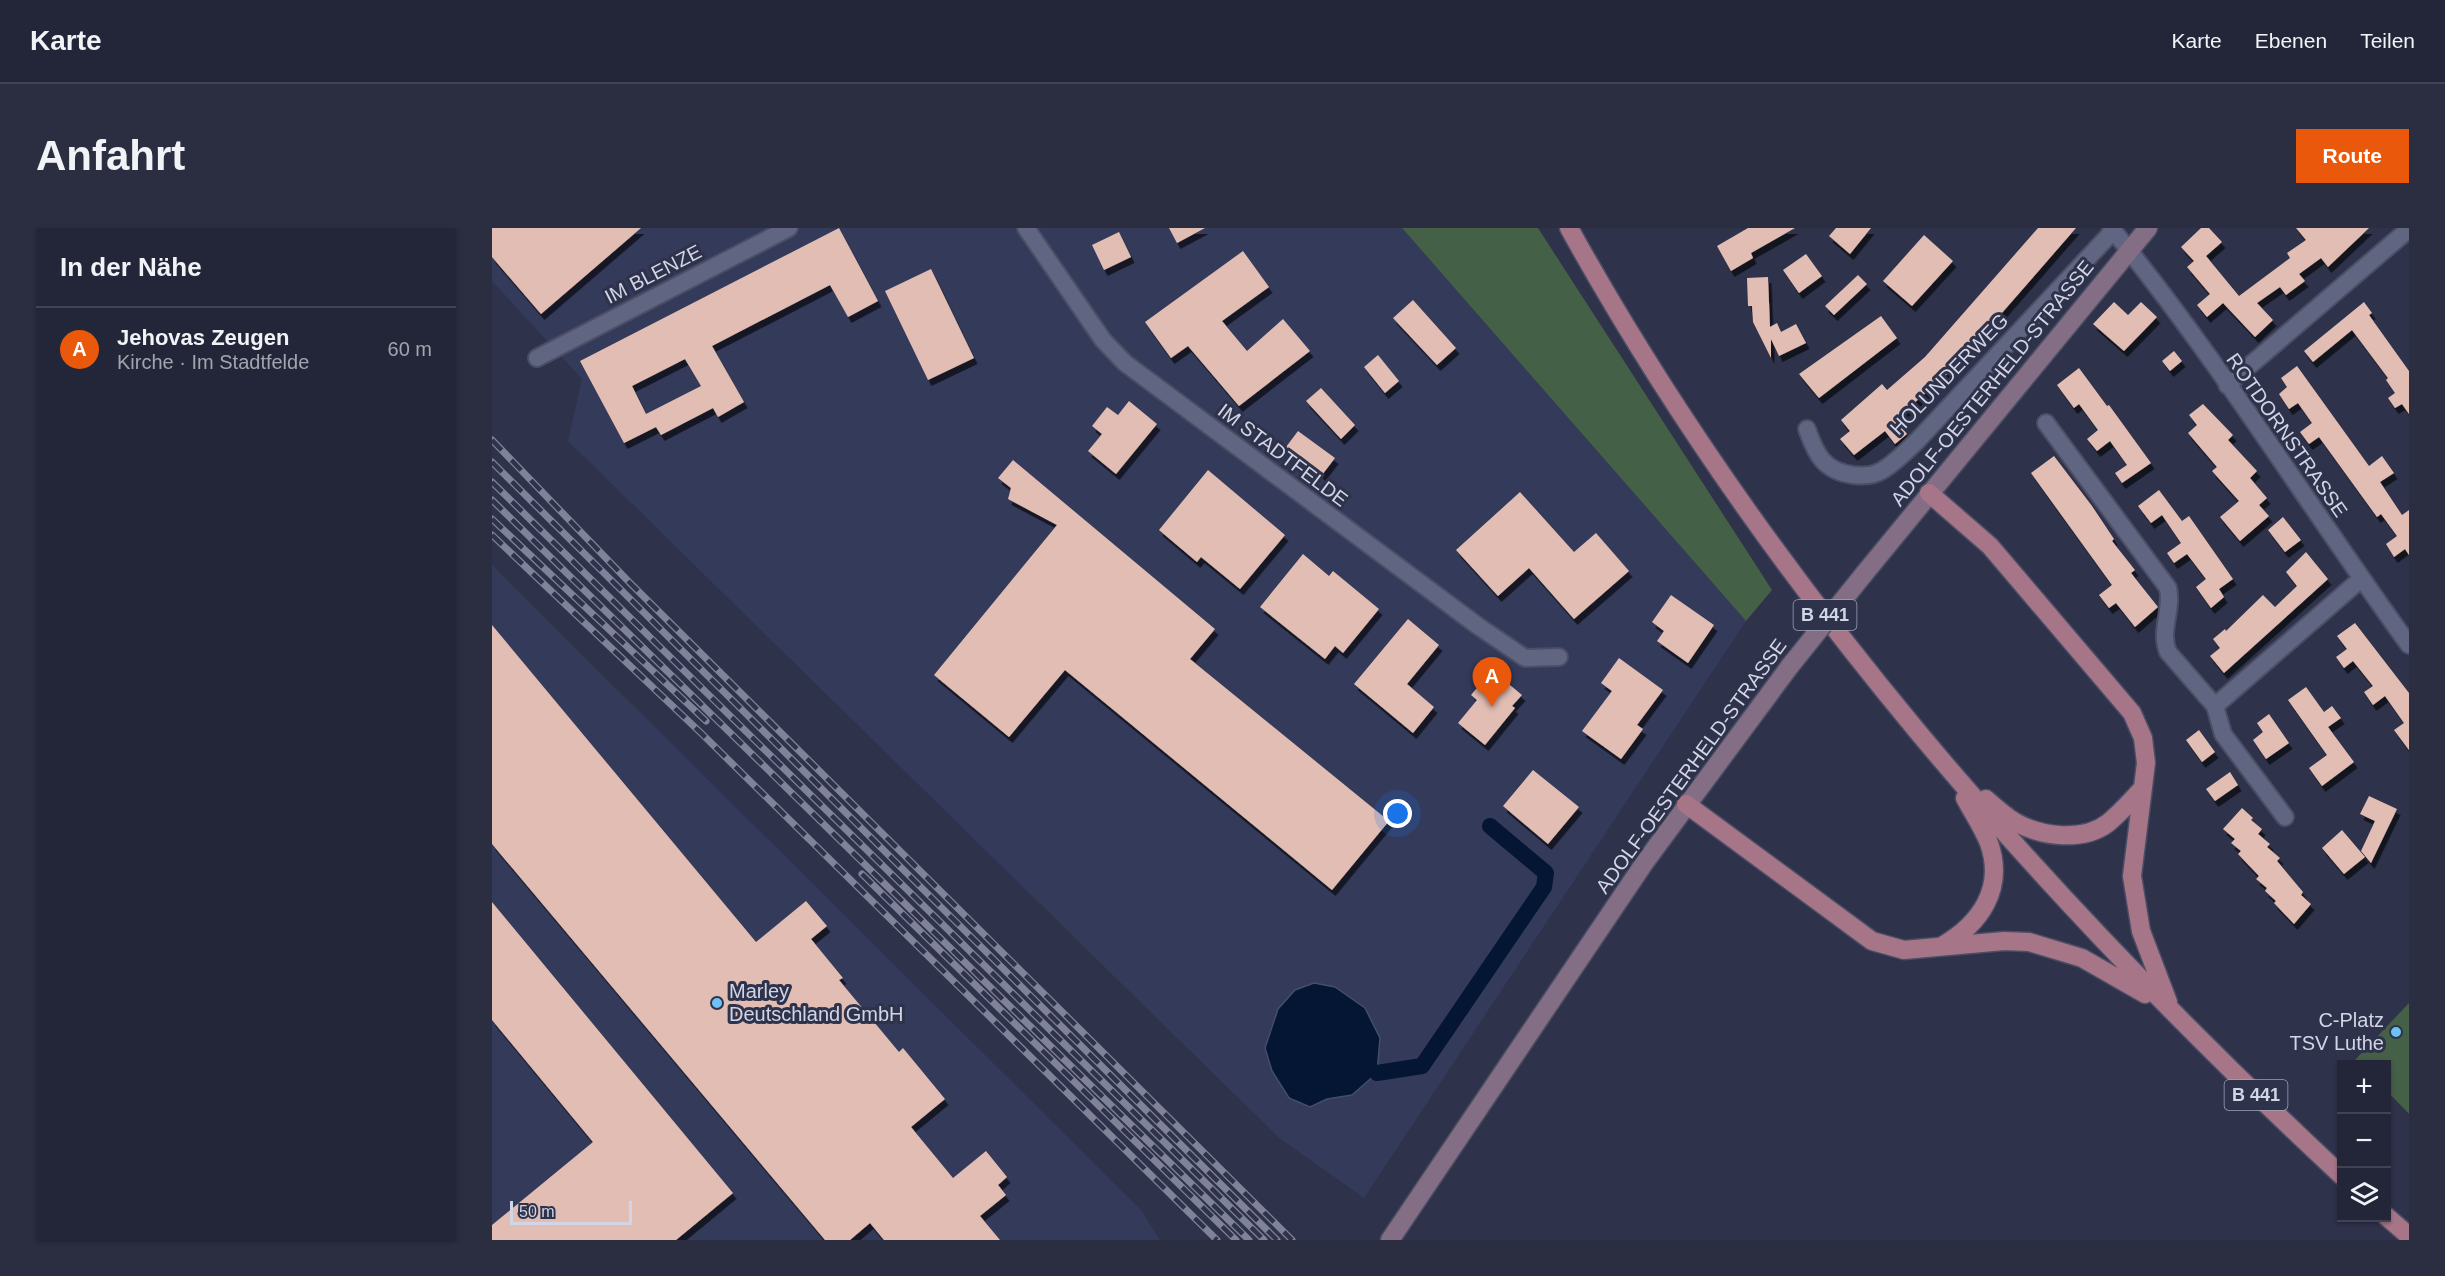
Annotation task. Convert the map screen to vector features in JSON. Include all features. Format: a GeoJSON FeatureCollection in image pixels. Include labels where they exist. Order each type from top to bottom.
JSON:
{"type":"FeatureCollection","features":[{"type":"Feature","properties":{"kind":"main road","name":"B 441"},"geometry":{"type":"LineString","coordinates":[[1569,228],[1610,303],[1750,515],[1849,647],[1951,773],[2077,912],[2172,1012],[2337,1171]]}},
{"type":"Feature","properties":{"kind":"main road"},"geometry":{"type":"LineString","coordinates":[[1929,493],[1989,546],[2132,713],[2143,738],[2146,764],[2132,876],[2141,931],[2172,1012]]}},
{"type":"Feature","properties":{"kind":"main road"},"geometry":{"type":"LineString","coordinates":[[1951,773],[2016,822],[2042,832],[2066,836],[2084,834],[2107,824],[2141,790]]}},
{"type":"Feature","properties":{"kind":"main road"},"geometry":{"type":"LineString","coordinates":[[1938,949],[1973,924],[1988,905],[1994,878],[1989,843],[1951,773]]}},
{"type":"Feature","properties":{"kind":"main road"},"geometry":{"type":"LineString","coordinates":[[1686,804],[1872,941],[1904,950],[1938,949],[2004,941],[2029,942],[2092,963],[2172,1012]]}},
{"type":"Feature","properties":{"kind":"main road"},"geometry":{"type":"LineString","coordinates":[[2391,1220],[2409,1236]]}},
{"type":"Feature","properties":{"kind":"street","name":"IM BLENZE"},"geometry":{"type":"LineString","coordinates":[[537,358],[789,228]]}},
{"type":"Feature","properties":{"kind":"street","name":"IM STADTFELDE"},"geometry":{"type":"LineString","coordinates":[[1026,228],[1103,340],[1125,363],[1478,626],[1525,658],[1559,657]]}},
{"type":"Feature","properties":{"kind":"street","name":"ADOLF-OESTERHELD-STRASSE"},"geometry":{"type":"LineString","coordinates":[[1390,1240],[1686,804],[1790,666],[1929,493],[2148,228]]}},
{"type":"Feature","properties":{"kind":"street","name":"ROTDORNSTRASSE"},"geometry":{"type":"LineString","coordinates":[[2112,229],[2130,250],[2227,385],[2409,645]]}},
{"type":"Feature","properties":{"kind":"street","name":"HOLUNDERWEG"},"geometry":{"type":"LineString","coordinates":[[1807,429],[1815,452],[1825,465],[1839,473],[1860,476],[1882,471],[1917,441],[2112,229]]}},
{"type":"Feature","properties":{"kind":"street"},"geometry":{"type":"LineString","coordinates":[[2227,385],[2409,229]]}},
{"type":"Feature","properties":{"kind":"street"},"geometry":{"type":"LineString","coordinates":[[2046,423],[2168,588],[2170,599],[2165,644],[2168,652],[2215,706],[2223,734],[2285,817]]}},
{"type":"Feature","properties":{"kind":"street"},"geometry":{"type":"LineString","coordinates":[[2215,706],[2361,579]]}},
{"type":"Feature","properties":{"kind":"shaded area"},"geometry":{"type":"Polygon","coordinates":[[[492,228],[1402,228],[1746,621],[1364,1198],[1278,1137],[568,441],[582,379],[492,281],[492,228]]]}},
{"type":"Feature","properties":{"kind":"shaded area"},"geometry":{"type":"Polygon","coordinates":[[[492,565],[1141,1210],[1160,1240],[492,1240],[492,565]]]}},
{"type":"Feature","properties":{"kind":"shaded area"},"geometry":{"type":"Polygon","coordinates":[[[1314,983],[1335,987],[1365,1008],[1380,1038],[1377,1073],[1352,1095],[1327,1099],[1310,1107],[1289,1098],[1272,1071],[1265,1048],[1278,1009],[1295,990],[1314,983]]]}},
{"type":"Feature","properties":{"kind":"green space"},"geometry":{"type":"Polygon","coordinates":[[[1402,228],[1538,228],[1772,590],[1746,621],[1402,228]]]}},
{"type":"Feature","properties":{"kind":"green space","name":"C-Platz TSV Luthe"},"geometry":{"type":"Polygon","coordinates":[[[2409,1003],[2409,1114],[2391,1095],[2391,1060],[2355,1060],[2409,1003]]]}},
{"type":"Feature","properties":{"kind":"building"},"geometry":{"type":"Polygon","coordinates":[[[492,228],[641,228],[541,314],[492,257],[492,228]]]}},
{"type":"Feature","properties":{"kind":"building"},"geometry":{"type":"Polygon","coordinates":[[[839,228],[878,301],[848,317],[830,285],[712,346],[744,402],[718,417],[713,408],[661,435],[656,427],[624,443],[580,361],[839,228]],[[685,359],[632,386],[646,414],[701,386],[685,359]]]}},
{"type":"Feature","properties":{"kind":"building"},"geometry":{"type":"Polygon","coordinates":[[[1169,228],[1205,228],[1177,243],[1169,228]]]}},
{"type":"Feature","properties":{"kind":"building"},"geometry":{"type":"Polygon","coordinates":[[[1748,228],[1795,228],[1751,253],[1753,258],[1731,271],[1717,246],[1748,228]]]}},
{"type":"Feature","properties":{"kind":"building"},"geometry":{"type":"Polygon","coordinates":[[[1836,228],[1871,228],[1850,254],[1829,236],[1836,228]]]}},
{"type":"Feature","properties":{"kind":"building"},"geometry":{"type":"Polygon","coordinates":[[[2038,228],[2076,228],[1953,369],[1905,411],[1907,413],[1897,421],[1907,434],[1895,444],[1885,431],[1854,455],[1840,439],[1850,431],[1841,420],[1882,384],[1887,390],[1925,357],[2038,228]]]}},
{"type":"Feature","properties":{"kind":"building"},"geometry":{"type":"Polygon","coordinates":[[[2201,228],[2209,228],[2222,242],[2206,256],[2239,296],[2290,258],[2287,253],[2306,240],[2296,228],[2369,228],[2328,267],[2321,258],[2299,274],[2305,281],[2286,295],[2280,287],[2257,303],[2273,320],[2255,337],[2223,303],[2207,317],[2197,305],[2210,294],[2187,267],[2194,261],[2181,247],[2201,228]]]}},
{"type":"Feature","properties":{"kind":"building"},"geometry":{"type":"Polygon","coordinates":[[[1119,232],[1131,257],[1104,270],[1092,245],[1119,232]]]}},
{"type":"Feature","properties":{"kind":"building"},"geometry":{"type":"Polygon","coordinates":[[[1924,235],[1953,261],[1912,306],[1883,281],[1924,235]]]}},
{"type":"Feature","properties":{"kind":"building"},"geometry":{"type":"Polygon","coordinates":[[[1243,251],[1269,287],[1222,321],[1247,351],[1283,319],[1310,351],[1239,406],[1188,346],[1171,358],[1145,322],[1243,251]]]}},
{"type":"Feature","properties":{"kind":"building"},"geometry":{"type":"Polygon","coordinates":[[[1806,254],[1822,276],[1799,293],[1783,270],[1806,254]]]}},
{"type":"Feature","properties":{"kind":"building"},"geometry":{"type":"Polygon","coordinates":[[[931,269],[974,358],[928,380],[885,291],[931,269]]]}},
{"type":"Feature","properties":{"kind":"building"},"geometry":{"type":"Polygon","coordinates":[[[1858,275],[1867,284],[1834,315],[1825,306],[1858,275]]]}},
{"type":"Feature","properties":{"kind":"building"},"geometry":{"type":"Polygon","coordinates":[[[1768,277],[1770,327],[1777,323],[1781,332],[1796,324],[1806,343],[1779,356],[1771,339],[1771,358],[1753,322],[1752,306],[1748,306],[1747,278],[1768,277]]]}},
{"type":"Feature","properties":{"kind":"building"},"geometry":{"type":"Polygon","coordinates":[[[1413,300],[1456,348],[1437,365],[1393,318],[1413,300]]]}},
{"type":"Feature","properties":{"kind":"building"},"geometry":{"type":"Polygon","coordinates":[[[2114,302],[2128,315],[2141,302],[2157,317],[2124,351],[2093,324],[2114,302]]]}},
{"type":"Feature","properties":{"kind":"building"},"geometry":{"type":"Polygon","coordinates":[[[2364,302],[2372,313],[2369,315],[2409,371],[2409,414],[2402,404],[2395,408],[2388,398],[2395,393],[2386,380],[2388,378],[2352,330],[2313,362],[2304,351],[2364,302]]]}},
{"type":"Feature","properties":{"kind":"building"},"geometry":{"type":"Polygon","coordinates":[[[1881,316],[1897,338],[1819,398],[1799,374],[1881,316]]]}},
{"type":"Feature","properties":{"kind":"building"},"geometry":{"type":"Polygon","coordinates":[[[2174,351],[2182,361],[2170,371],[2162,361],[2174,351]]]}},
{"type":"Feature","properties":{"kind":"building"},"geometry":{"type":"Polygon","coordinates":[[[1378,355],[1399,381],[1385,393],[1364,367],[1378,355]]]}},
{"type":"Feature","properties":{"kind":"building"},"geometry":{"type":"Polygon","coordinates":[[[2297,366],[2369,466],[2382,456],[2394,473],[2380,482],[2402,515],[2409,510],[2409,555],[2405,549],[2394,557],[2386,544],[2397,536],[2381,514],[2377,517],[2319,437],[2309,444],[2300,432],[2312,423],[2298,403],[2289,409],[2279,394],[2287,387],[2281,378],[2297,366]]]}},
{"type":"Feature","properties":{"kind":"building"},"geometry":{"type":"Polygon","coordinates":[[[2079,368],[2151,463],[2122,483],[2115,473],[2127,465],[2110,441],[2097,451],[2087,439],[2098,430],[2079,404],[2074,408],[2057,385],[2079,368]]]}},
{"type":"Feature","properties":{"kind":"building"},"geometry":{"type":"Polygon","coordinates":[[[1321,388],[1355,425],[1341,439],[1306,401],[1321,388]]]}},
{"type":"Feature","properties":{"kind":"building"},"geometry":{"type":"Polygon","coordinates":[[[1129,401],[1157,424],[1116,474],[1088,451],[1102,434],[1092,426],[1107,407],[1118,415],[1129,401]]]}},
{"type":"Feature","properties":{"kind":"building"},"geometry":{"type":"Polygon","coordinates":[[[2203,404],[2233,435],[2228,440],[2257,471],[2250,478],[2267,498],[2259,505],[2269,516],[2240,541],[2220,517],[2239,501],[2212,471],[2217,467],[2188,433],[2197,425],[2189,415],[2203,404]]]}},
{"type":"Feature","properties":{"kind":"building"},"geometry":{"type":"Polygon","coordinates":[[[1298,431],[1335,458],[1322,475],[1286,447],[1298,431]]]}},
{"type":"Feature","properties":{"kind":"building"},"geometry":{"type":"Polygon","coordinates":[[[2054,456],[2092,506],[2114,539],[2112,541],[2135,570],[2131,573],[2158,607],[2135,627],[2116,603],[2109,608],[2099,595],[2112,585],[2031,473],[2054,456]]]}},
{"type":"Feature","properties":{"kind":"building"},"geometry":{"type":"Polygon","coordinates":[[[1013,460],[1215,629],[1190,659],[1389,821],[1332,890],[1065,670],[1009,737],[934,675],[1057,525],[1008,499],[1011,488],[998,478],[1013,460]]]}},
{"type":"Feature","properties":{"kind":"building"},"geometry":{"type":"Polygon","coordinates":[[[1208,470],[1285,535],[1240,589],[1201,557],[1197,562],[1159,530],[1208,470]]]}},
{"type":"Feature","properties":{"kind":"building"},"geometry":{"type":"Polygon","coordinates":[[[2159,490],[2182,521],[2189,516],[2233,579],[2219,589],[2224,597],[2211,608],[2196,587],[2206,579],[2187,554],[2174,563],[2167,553],[2181,543],[2162,515],[2151,523],[2138,506],[2159,490]]]}},
{"type":"Feature","properties":{"kind":"building"},"geometry":{"type":"Polygon","coordinates":[[[1520,492],[1574,552],[1596,533],[1629,571],[1574,619],[1529,568],[1498,596],[1456,550],[1520,492]]]}},
{"type":"Feature","properties":{"kind":"building"},"geometry":{"type":"Polygon","coordinates":[[[2283,517],[2301,540],[2285,552],[2268,530],[2283,517]]]}},
{"type":"Feature","properties":{"kind":"building"},"geometry":{"type":"Polygon","coordinates":[[[2306,552],[2328,579],[2224,673],[2210,656],[2220,648],[2213,639],[2225,629],[2226,631],[2263,595],[2275,607],[2297,586],[2286,572],[2306,552]]]}},
{"type":"Feature","properties":{"kind":"building"},"geometry":{"type":"Polygon","coordinates":[[[1303,554],[1329,576],[1333,571],[1379,609],[1343,653],[1335,646],[1325,659],[1260,607],[1303,554]]]}},
{"type":"Feature","properties":{"kind":"building"},"geometry":{"type":"Polygon","coordinates":[[[1671,595],[1714,625],[1688,663],[1657,641],[1664,631],[1652,622],[1671,595]]]}},
{"type":"Feature","properties":{"kind":"building"},"geometry":{"type":"Polygon","coordinates":[[[1408,619],[1439,645],[1407,684],[1434,707],[1413,733],[1354,684],[1408,619]]]}},
{"type":"Feature","properties":{"kind":"building"},"geometry":{"type":"Polygon","coordinates":[[[2355,623],[2409,693],[2409,750],[2394,730],[2404,723],[2385,696],[2373,705],[2364,692],[2373,686],[2353,661],[2344,668],[2336,657],[2347,649],[2337,636],[2355,623]]]}},
{"type":"Feature","properties":{"kind":"building","name":"Marley Deutschland GmbH"},"geometry":{"type":"Polygon","coordinates":[[[492,625],[756,942],[806,901],[827,926],[811,939],[843,978],[839,980],[899,1052],[903,1048],[945,1099],[911,1127],[953,1178],[986,1151],[1007,1177],[998,1185],[1006,1195],[980,1216],[1000,1240],[884,1240],[870,1223],[850,1240],[825,1240],[492,844],[492,625]]]}},
{"type":"Feature","properties":{"kind":"building"},"geometry":{"type":"Polygon","coordinates":[[[1619,658],[1663,690],[1637,725],[1643,729],[1621,759],[1582,731],[1612,691],[1601,683],[1619,658]]]}},
{"type":"Feature","properties":{"kind":"building"},"geometry":{"type":"Polygon","coordinates":[[[1492,670],[1522,695],[1512,706],[1515,708],[1485,745],[1458,723],[1477,700],[1471,695],[1492,670]]]}},
{"type":"Feature","properties":{"kind":"building"},"geometry":{"type":"Polygon","coordinates":[[[2306,687],[2324,712],[2332,706],[2341,718],[2328,727],[2354,762],[2322,786],[2309,768],[2327,755],[2288,700],[2306,687]]]}},
{"type":"Feature","properties":{"kind":"building"},"geometry":{"type":"Polygon","coordinates":[[[2269,714],[2289,743],[2266,759],[2253,740],[2263,732],[2257,723],[2269,714]]]}},
{"type":"Feature","properties":{"kind":"building"},"geometry":{"type":"Polygon","coordinates":[[[2199,730],[2215,752],[2202,762],[2186,740],[2199,730]]]}},
{"type":"Feature","properties":{"kind":"building"},"geometry":{"type":"Polygon","coordinates":[[[1533,770],[1579,807],[1548,844],[1503,806],[1533,770]]]}},
{"type":"Feature","properties":{"kind":"building"},"geometry":{"type":"Polygon","coordinates":[[[2230,772],[2238,785],[2215,801],[2206,789],[2230,772]]]}},
{"type":"Feature","properties":{"kind":"building"},"geometry":{"type":"Polygon","coordinates":[[[2369,796],[2397,809],[2371,863],[2361,851],[2375,821],[2360,814],[2369,796]]]}},
{"type":"Feature","properties":{"kind":"building"},"geometry":{"type":"Polygon","coordinates":[[[2242,808],[2262,829],[2258,834],[2270,844],[2267,847],[2280,858],[2277,861],[2303,892],[2301,895],[2311,904],[2294,924],[2265,891],[2267,888],[2256,879],[2259,876],[2238,854],[2241,851],[2231,843],[2235,839],[2223,829],[2242,808]]]}},
{"type":"Feature","properties":{"kind":"building"},"geometry":{"type":"Polygon","coordinates":[[[2342,830],[2365,857],[2344,874],[2322,848],[2342,830]]]}},
{"type":"Feature","properties":{"kind":"building"},"geometry":{"type":"Polygon","coordinates":[[[492,902],[733,1193],[676,1240],[492,1240],[492,1225],[593,1142],[492,1020],[492,902]]]}},
{"type":"Feature","properties":{"kind":"waterway"},"geometry":{"type":"LineString","coordinates":[[1377,1073],[1422,1066],[1544,887],[1546,873],[1490,826]]}},
{"type":"Feature","properties":{"kind":"railway"},"geometry":{"type":"LineString","coordinates":[[492,440],[630,583],[1292,1240]]}},
{"type":"Feature","properties":{"kind":"railway"},"geometry":{"type":"LineString","coordinates":[[492,462],[1277,1240]]}},
{"type":"Feature","properties":{"kind":"railway"},"geometry":{"type":"LineString","coordinates":[[492,482],[1264,1240]]}},
{"type":"Feature","properties":{"kind":"railway"},"geometry":{"type":"LineString","coordinates":[[492,500],[1249,1240]]}},
{"type":"Feature","properties":{"kind":"railway"},"geometry":{"type":"LineString","coordinates":[[492,519],[706,721]]}},
{"type":"Feature","properties":{"kind":"railway"},"geometry":{"type":"LineString","coordinates":[[492,535],[701,733],[1217,1240]]}},
{"type":"Feature","properties":{"kind":"railway"},"geometry":{"type":"LineString","coordinates":[[862,874],[1236,1240]]}},
{"type":"Feature","properties":{"kind":"place","name":"Jehovas Zeugen"},"geometry":{"type":"Point","coordinates":[1492,707]}},
{"type":"Feature","properties":{"kind":"place","name":"Marley Deutschland GmbH"},"geometry":{"type":"Point","coordinates":[717,1003]}},
{"type":"Feature","properties":{"kind":"place","name":"C-Platz TSV Luthe"},"geometry":{"type":"Point","coordinates":[2396,1032]}}]}
